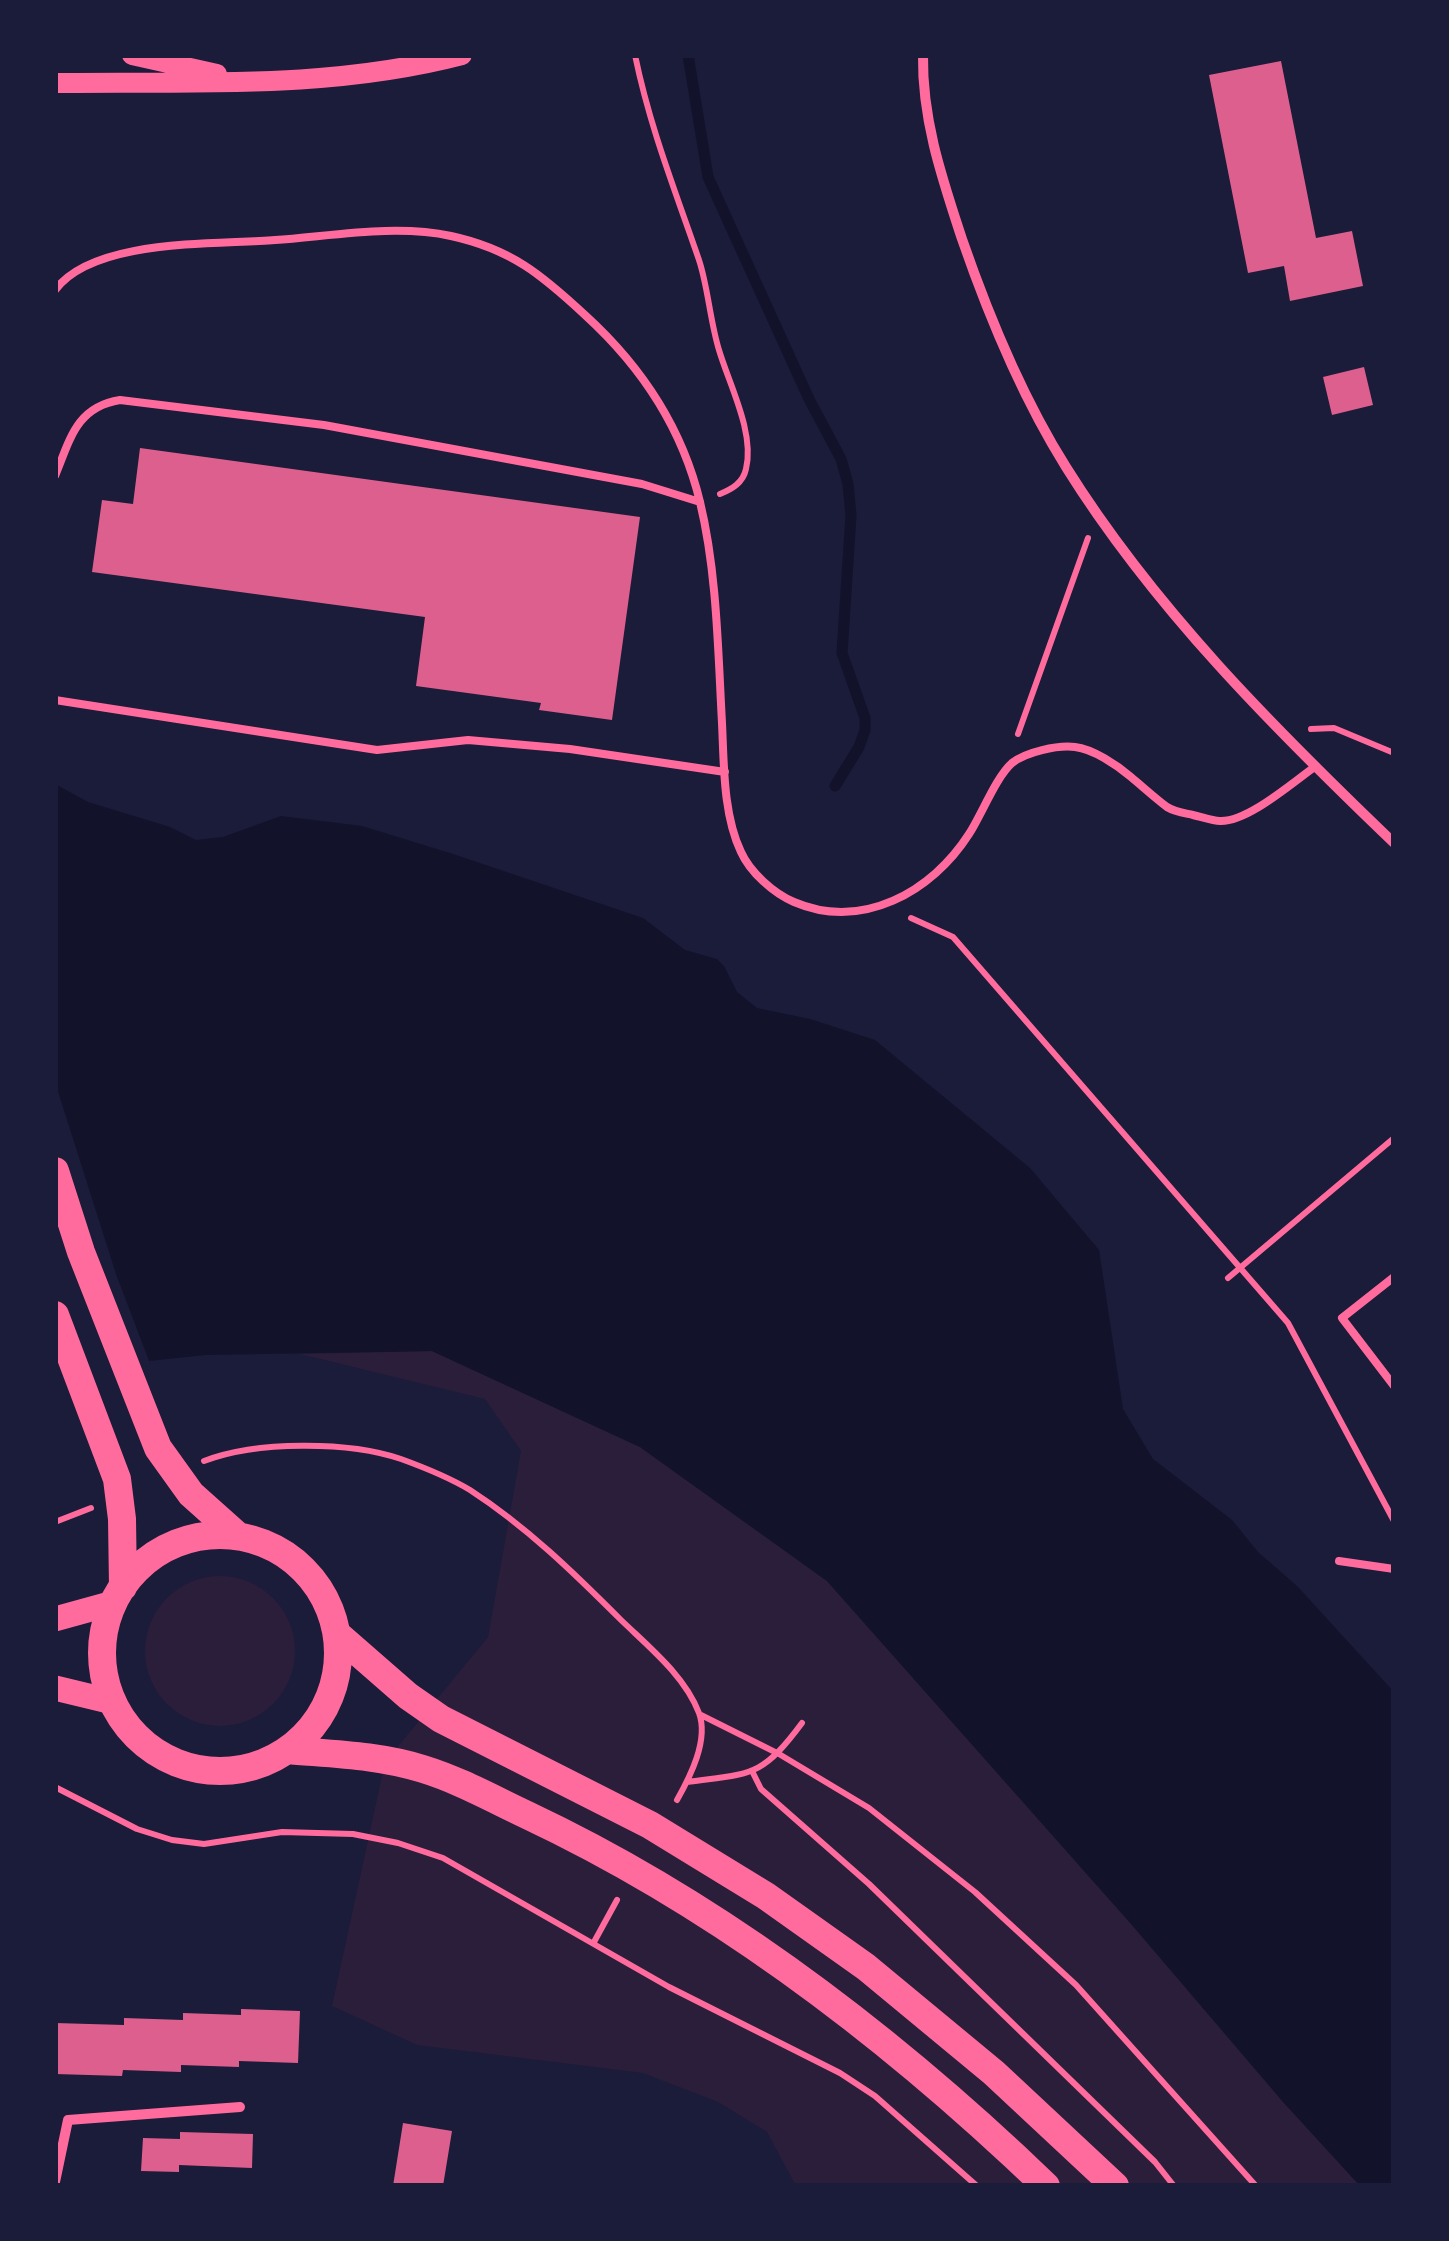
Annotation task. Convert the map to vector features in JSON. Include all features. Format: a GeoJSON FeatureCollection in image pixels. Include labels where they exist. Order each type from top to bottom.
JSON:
{"type":"FeatureCollection","features":[{"type":"Feature","properties":{"kind":"highway"},"geometry":{"type":"LineString","coordinates":[[55,1170],[81,1252],[158,1448],[238,1536]]}},
{"type":"Feature","properties":{"kind":"highway"},"geometry":{"type":"LineString","coordinates":[[55,1316],[113,1466],[118,1595]]}},
{"type":"Feature","properties":{"kind":"highway"},"geometry":{"type":"LineString","coordinates":[[208,1536],[238,1536],[266,1544],[292,1559],[313,1580],[328,1605],[336,1634],[337,1672],[329,1700],[315,1724],[287,1750],[261,1764],[232,1770],[188,1766],[149,1747],[128,1726],[113,1702],[102,1654],[106,1621],[118,1595],[142,1564],[173,1545],[208,1536]]}},
{"type":"Feature","properties":{"kind":"highway"},"geometry":{"type":"LineString","coordinates":[[336,1634],[440,1719],[650,1826],[781,1906],[866,1967],[994,2073],[1115,2186]]}},
{"type":"Feature","properties":{"kind":"highway"},"geometry":{"type":"LineString","coordinates":[[287,1750],[391,1761],[425,1769],[570,1836],[626,1867],[752,1945],[830,2001],[940,2090],[1046,2186]]}},
{"type":"Feature","properties":{"kind":"main road"},"geometry":{"type":"LineString","coordinates":[[132,55],[258,82]]}},
{"type":"Feature","properties":{"kind":"main road"},"geometry":{"type":"LineString","coordinates":[[55,83],[258,82],[357,77],[462,55]]}},
{"type":"Feature","properties":{"kind":"main road"},"geometry":{"type":"LineString","coordinates":[[55,1619],[118,1595]]}},
{"type":"Feature","properties":{"kind":"main road"},"geometry":{"type":"LineString","coordinates":[[55,1688],[113,1702]]}},
{"type":"Feature","properties":{"kind":"street"},"geometry":{"type":"LineString","coordinates":[[924,55],[929,126],[939,172],[976,278],[1038,418],[1097,514],[1172,613],[1286,736],[1394,843]]}},
{"type":"Feature","properties":{"kind":"street"},"geometry":{"type":"LineString","coordinates":[[55,2119],[240,2107]]}},
{"type":"Feature","properties":{"kind":"street"},"geometry":{"type":"LineString","coordinates":[[55,2182],[68,2120]]}},
{"type":"Feature","properties":{"kind":"lane"},"geometry":{"type":"LineString","coordinates":[[55,290],[65,276],[93,261],[145,250],[394,231],[447,235],[520,260],[602,330],[640,371],[667,413],[700,502],[710,572],[724,772],[735,837],[743,857],[778,894],[811,908],[860,910],[888,905],[921,887],[953,858],[1011,764],[1036,752],[1076,747],[1118,766],[1172,811],[1224,822],[1261,806],[1316,766]]}},
{"type":"Feature","properties":{"kind":"lane"},"geometry":{"type":"LineString","coordinates":[[55,476],[82,418],[99,404],[120,400],[324,426],[642,484],[700,502]]}},
{"type":"Feature","properties":{"kind":"lane"},"geometry":{"type":"LineString","coordinates":[[55,700],[376,750],[468,740],[570,748],[724,772]]}},
{"type":"Feature","properties":{"kind":"lane"},"geometry":{"type":"LineString","coordinates":[[1394,1276],[1342,1318],[1394,1386]]}},
{"type":"Feature","properties":{"kind":"lane"},"geometry":{"type":"LineString","coordinates":[[1339,1561],[1394,1569]]}},
{"type":"Feature","properties":{"kind":"path"},"geometry":{"type":"LineString","coordinates":[[635,55],[655,140],[700,265],[706,302],[737,397],[746,449],[746,470],[737,486],[700,502]]}},
{"type":"Feature","properties":{"kind":"path"},"geometry":{"type":"LineString","coordinates":[[1011,764],[1021,720],[1097,514]]}},
{"type":"Feature","properties":{"kind":"path"},"geometry":{"type":"LineString","coordinates":[[1286,736],[1318,727],[1334,728],[1394,753]]}},
{"type":"Feature","properties":{"kind":"path"},"geometry":{"type":"LineString","coordinates":[[888,905],[952,936],[1238,1268],[1275,1304],[1394,1520]]}},
{"type":"Feature","properties":{"kind":"path"},"geometry":{"type":"LineString","coordinates":[[1228,1278],[1394,1138]]}},
{"type":"Feature","properties":{"kind":"path"},"geometry":{"type":"LineString","coordinates":[[190,1481],[218,1456],[275,1447],[345,1448],[398,1458],[468,1489],[550,1550],[670,1668],[700,1714],[702,1736],[677,1800]]}},
{"type":"Feature","properties":{"kind":"path"},"geometry":{"type":"LineString","coordinates":[[55,1522],[114,1510]]}},
{"type":"Feature","properties":{"kind":"path"},"geometry":{"type":"LineString","coordinates":[[700,1714],[779,1754],[869,1808],[975,1892],[1076,1985],[1256,2186]]}},
{"type":"Feature","properties":{"kind":"path"},"geometry":{"type":"LineString","coordinates":[[687,1782],[753,1773],[779,1754],[802,1723]]}},
{"type":"Feature","properties":{"kind":"path"},"geometry":{"type":"LineString","coordinates":[[753,1773],[761,1789],[869,1884],[1155,2162],[1174,2186]]}},
{"type":"Feature","properties":{"kind":"path"},"geometry":{"type":"LineString","coordinates":[[55,1787],[138,1830],[172,1840],[204,1844],[282,1832],[353,1834],[443,1858],[669,1988],[840,2073],[875,2096],[977,2186]]}},
{"type":"Feature","properties":{"kind":"path"},"geometry":{"type":"LineString","coordinates":[[594,1942],[616,1900]]}},
{"type":"Feature","properties":{"kind":"shaded area"},"geometry":{"type":"Polygon","coordinates":[[[55,784],[88,802],[170,827],[196,840],[223,837],[281,816],[362,826],[643,918],[685,950],[717,959],[737,992],[757,1008],[810,1019],[875,1040],[1030,1168],[1099,1250],[1123,1409],[1153,1459],[1232,1520],[1258,1552],[1297,1586],[1394,1692],[1394,2186],[1360,2186],[827,1581],[640,1447],[432,1351],[205,1355],[55,1371],[55,784]]]}},
{"type":"Feature","properties":{"kind":"shaded area"},"geometry":{"type":"Polygon","coordinates":[[[432,1351],[640,1447],[827,1581],[1361,2186],[796,2186],[767,2132],[718,2102],[643,2073],[417,2045],[332,2006],[385,1762],[488,1637],[521,1451],[485,1399],[300,1354],[432,1351]]]}},
{"type":"Feature","properties":{"kind":"shaded area"},"geometry":{"type":"Polygon","coordinates":[[[220,1576],[249,1582],[273,1598],[289,1622],[295,1651],[289,1680],[273,1704],[249,1720],[220,1726],[191,1720],[167,1704],[151,1680],[145,1651],[151,1622],[167,1598],[191,1582],[220,1576]]]}},
{"type":"Feature","properties":{"kind":"pier"},"geometry":{"type":"Polygon","coordinates":[[[55,1082],[116,1274],[151,1366],[55,1376],[55,1082]]]}},
{"type":"Feature","properties":{"kind":"building"},"geometry":{"type":"Polygon","coordinates":[[[1281,61],[1316,238],[1352,231],[1363,286],[1290,301],[1284,266],[1248,273],[1209,75],[1281,61]]]}},
{"type":"Feature","properties":{"kind":"building"},"geometry":{"type":"Polygon","coordinates":[[[1364,367],[1373,405],[1332,415],[1323,377],[1364,367]]]}},
{"type":"Feature","properties":{"kind":"building"},"geometry":{"type":"Polygon","coordinates":[[[140,448],[640,517],[612,720],[539,710],[541,703],[416,686],[425,617],[92,572],[102,500],[133,504],[140,448]]]}},
{"type":"Feature","properties":{"kind":"building"},"geometry":{"type":"Polygon","coordinates":[[[241,2009],[300,2011],[298,2063],[239,2061],[239,2067],[181,2065],[181,2072],[123,2070],[122,2076],[55,2074],[55,2023],[124,2025],[124,2018],[183,2020],[183,2013],[241,2015],[241,2009]]]}},
{"type":"Feature","properties":{"kind":"building"},"geometry":{"type":"Polygon","coordinates":[[[403,2123],[452,2131],[443,2186],[393,2186],[403,2123]]]}},
{"type":"Feature","properties":{"kind":"building"},"geometry":{"type":"Polygon","coordinates":[[[180,2132],[253,2134],[252,2168],[179,2165],[179,2172],[141,2171],[143,2138],[180,2139],[180,2132]]]}},
{"type":"Feature","properties":{"kind":"waterway"},"geometry":{"type":"LineString","coordinates":[[688,55],[708,177],[809,399],[841,459],[848,484],[851,515],[842,653],[865,718],[865,730],[835,786]]}}]}
